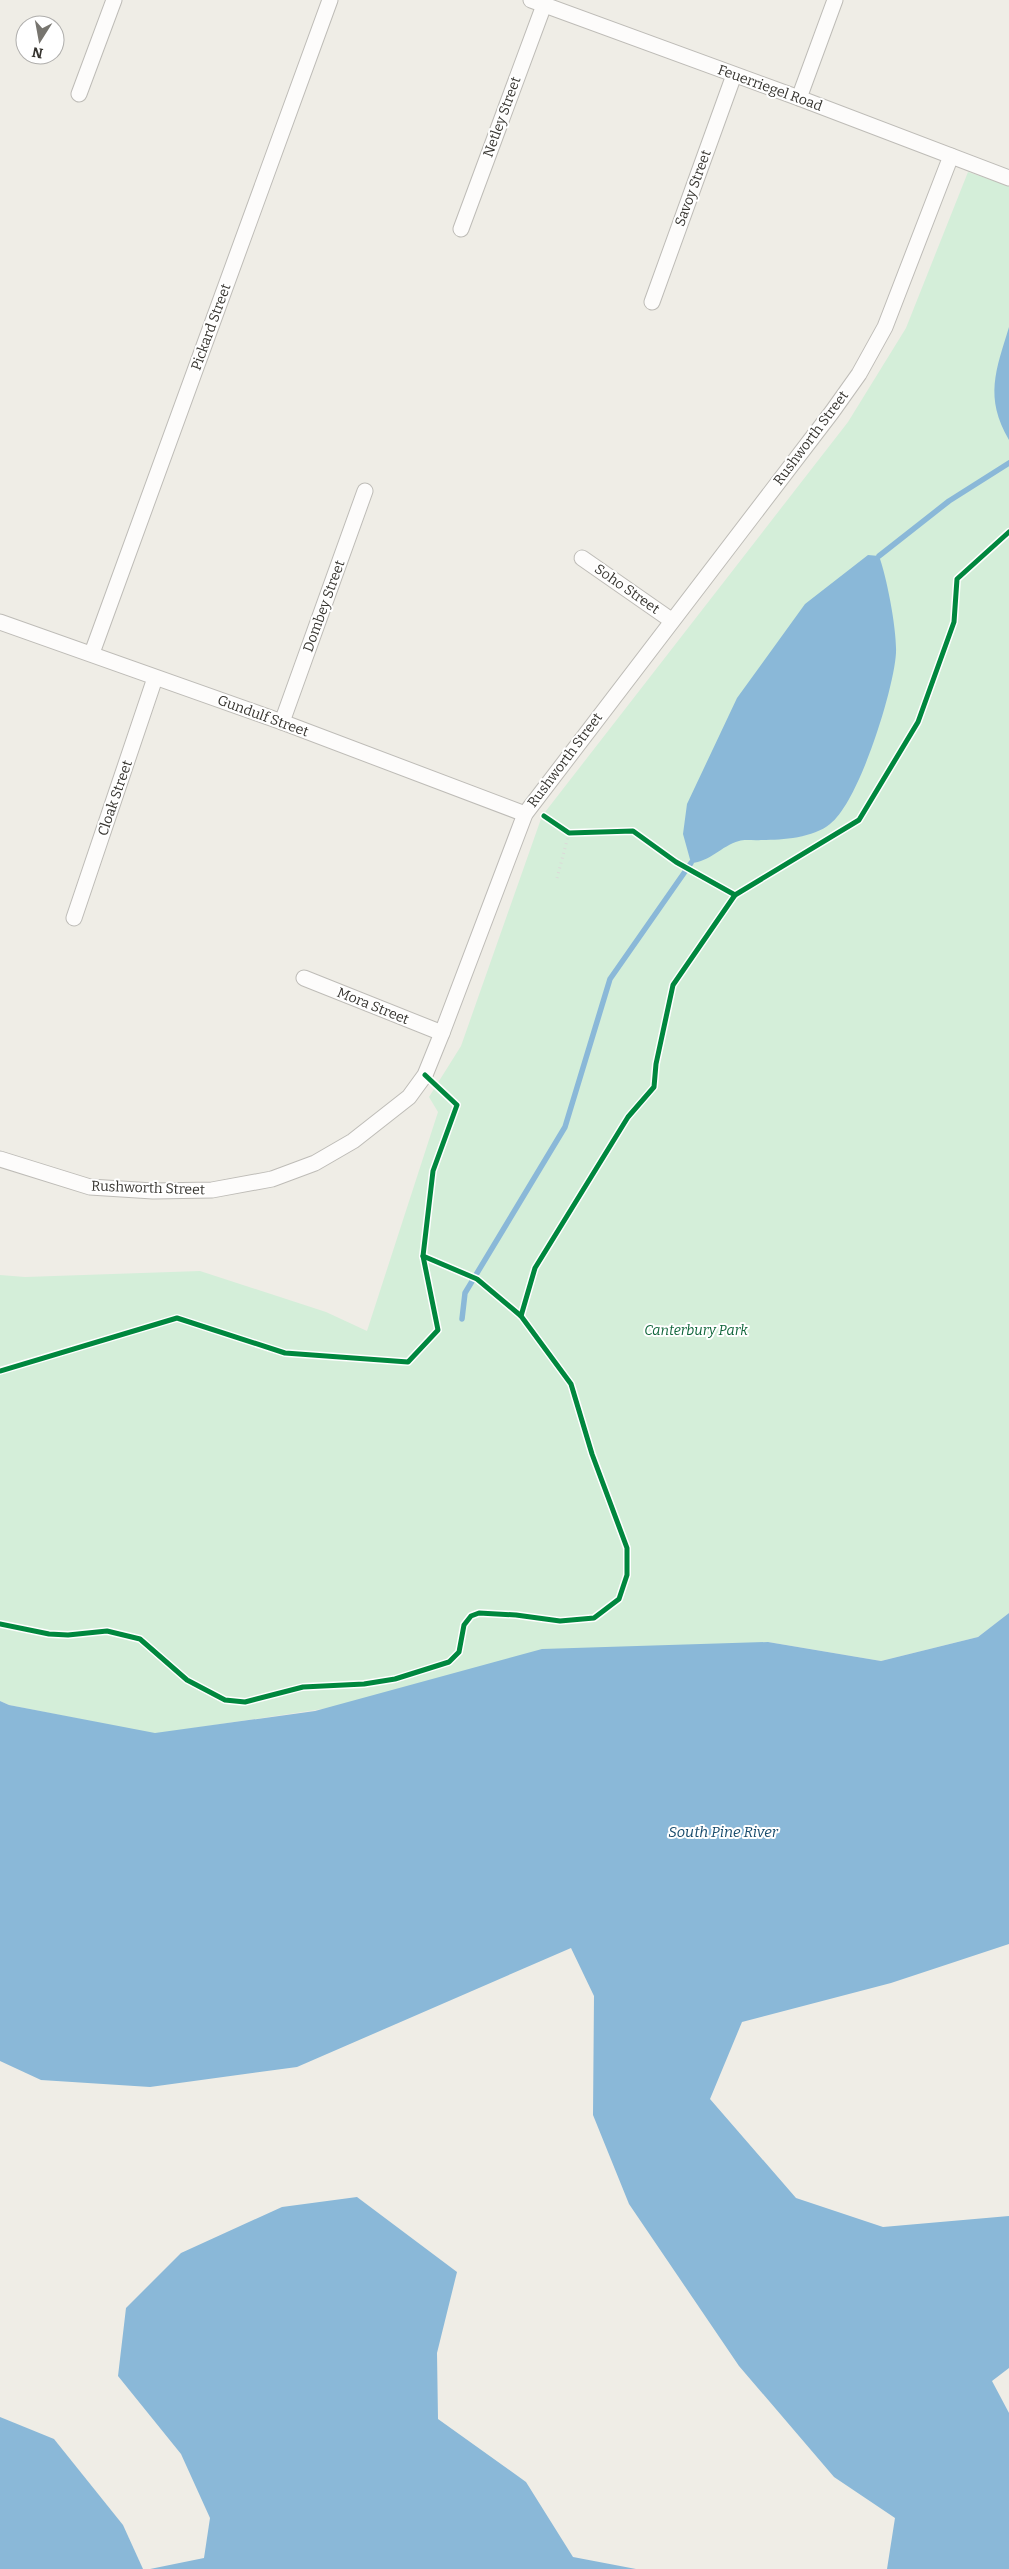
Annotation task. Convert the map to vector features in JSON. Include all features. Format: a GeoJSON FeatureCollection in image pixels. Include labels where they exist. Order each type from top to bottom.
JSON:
{"type":"FeatureCollection","features":[{"type":"Feature","properties":{"kind":"street"},"geometry":{"type":"LineString","coordinates":[[79,94],[114,0]]}},
{"type":"Feature","properties":{"kind":"street","name":"Pickard Street"},"geometry":{"type":"LineString","coordinates":[[92,653],[330,0]]}},
{"type":"Feature","properties":{"kind":"street"},"geometry":{"type":"LineString","coordinates":[[799,98],[835,0]]}},
{"type":"Feature","properties":{"kind":"street","name":"Feuerriegel Road"},"geometry":{"type":"LineString","coordinates":[[537,2],[799,98],[1009,178]]}},
{"type":"Feature","properties":{"kind":"street","name":"Netley Street"},"geometry":{"type":"LineString","coordinates":[[461,230],[537,2]]}},
{"type":"Feature","properties":{"kind":"street","name":"Savoy Street"},"geometry":{"type":"LineString","coordinates":[[652,302],[734,75]]}},
{"type":"Feature","properties":{"kind":"street","name":"Rushworth Street"},"geometry":{"type":"LineString","coordinates":[[0,1160],[90,1187],[154,1191],[212,1190],[272,1179],[315,1163],[353,1141],[409,1098],[425,1075],[525,814],[859,374],[885,327],[951,156]]}},
{"type":"Feature","properties":{"kind":"street","name":"Dombey Street"},"geometry":{"type":"LineString","coordinates":[[282,722],[365,491]]}},
{"type":"Feature","properties":{"kind":"street","name":"Soho Street"},"geometry":{"type":"LineString","coordinates":[[582,558],[671,620]]}},
{"type":"Feature","properties":{"kind":"street","name":"Gundulf Street"},"geometry":{"type":"LineString","coordinates":[[0,622],[92,653],[155,678],[282,722],[525,814]]}},
{"type":"Feature","properties":{"kind":"street","name":"Cloak Street"},"geometry":{"type":"LineString","coordinates":[[74,918],[155,678]]}},
{"type":"Feature","properties":{"kind":"street","name":"Mora Street"},"geometry":{"type":"LineString","coordinates":[[304,978],[442,1033]]}},
{"type":"Feature","properties":{"kind":"path"},"geometry":{"type":"LineString","coordinates":[[560,827],[569,833],[578,833]]}},
{"type":"Feature","properties":{"kind":"path"},"geometry":{"type":"LineString","coordinates":[[557,878],[569,833]]}},
{"type":"Feature","properties":{"kind":"green space","name":"Canterbury Park"},"geometry":{"type":"Polygon","coordinates":[[[968,172],[1009,186],[1009,1613],[978,1637],[881,1661],[768,1642],[155,1734],[9,1705],[0,1701],[0,1275],[25,1277],[200,1271],[326,1312],[367,1331],[438,1112],[429,1097],[461,1046],[542,816],[848,422],[906,328],[968,172]]]}},
{"type":"Feature","properties":{"kind":"water"},"geometry":{"type":"Polygon","coordinates":[[[1009,327],[1009,440],[1001,425],[997,410],[995,384],[1000,357],[1009,327]]]}},
{"type":"Feature","properties":{"kind":"water"},"geometry":{"type":"Polygon","coordinates":[[[868,555],[879,556],[882,566],[893,618],[896,653],[894,670],[882,717],[863,770],[852,793],[841,812],[823,829],[788,839],[739,841],[704,860],[691,863],[683,834],[687,804],[737,698],[805,604],[868,555]]]}},
{"type":"Feature","properties":{"kind":"water","name":"South Pine River"},"geometry":{"type":"Polygon","coordinates":[[[1009,1613],[1009,1944],[891,1983],[742,2022],[710,2099],[796,2198],[883,2227],[1009,2216],[1009,2368],[992,2381],[1009,2413],[1009,2569],[887,2569],[895,2518],[834,2477],[739,2366],[629,2204],[593,2115],[594,1996],[571,1948],[297,2067],[150,2087],[41,2080],[0,2061],[0,1701],[9,1705],[155,1733],[315,1711],[542,1649],[768,1642],[881,1661],[978,1637],[1009,1613]]]}},
{"type":"Feature","properties":{"kind":"water"},"geometry":{"type":"Polygon","coordinates":[[[357,2197],[457,2272],[437,2353],[438,2419],[526,2482],[573,2557],[636,2569],[150,2569],[204,2558],[210,2518],[181,2454],[118,2376],[126,2308],[181,2253],[282,2207],[357,2197]]]}},
{"type":"Feature","properties":{"kind":"water"},"geometry":{"type":"Polygon","coordinates":[[[0,2417],[54,2439],[123,2525],[143,2569],[0,2569],[0,2417]]]}},
{"type":"Feature","properties":{"kind":"waterway"},"geometry":{"type":"LineString","coordinates":[[879,556],[949,501],[1009,463]]}},
{"type":"Feature","properties":{"kind":"waterway"},"geometry":{"type":"LineString","coordinates":[[462,1319],[465,1293],[565,1127],[610,979],[691,863]]}},
{"type":"Feature","properties":{"kind":"cycle path"},"geometry":{"type":"LineString","coordinates":[[521,1316],[535,1268],[628,1117],[654,1087],[656,1064],[673,985],[735,895],[859,820],[918,722],[954,622],[957,579],[1009,532]]}},
{"type":"Feature","properties":{"kind":"cycle path"},"geometry":{"type":"LineString","coordinates":[[544,816],[569,833],[633,831],[676,862],[735,895]]}},
{"type":"Feature","properties":{"kind":"cycle path"},"geometry":{"type":"LineString","coordinates":[[0,1371],[177,1318],[285,1353],[408,1362],[438,1330],[423,1256],[433,1171],[457,1105],[425,1075]]}},
{"type":"Feature","properties":{"kind":"cycle path"},"geometry":{"type":"LineString","coordinates":[[0,1624],[49,1634],[68,1635],[107,1631],[140,1639],[187,1680],[225,1700],[245,1702],[303,1687],[364,1684],[395,1679],[449,1662],[459,1652],[464,1625],[471,1616],[479,1613],[516,1615],[560,1621],[594,1618],[619,1599],[627,1575],[627,1548],[592,1454],[571,1384],[521,1316],[477,1279],[423,1256]]}}]}
